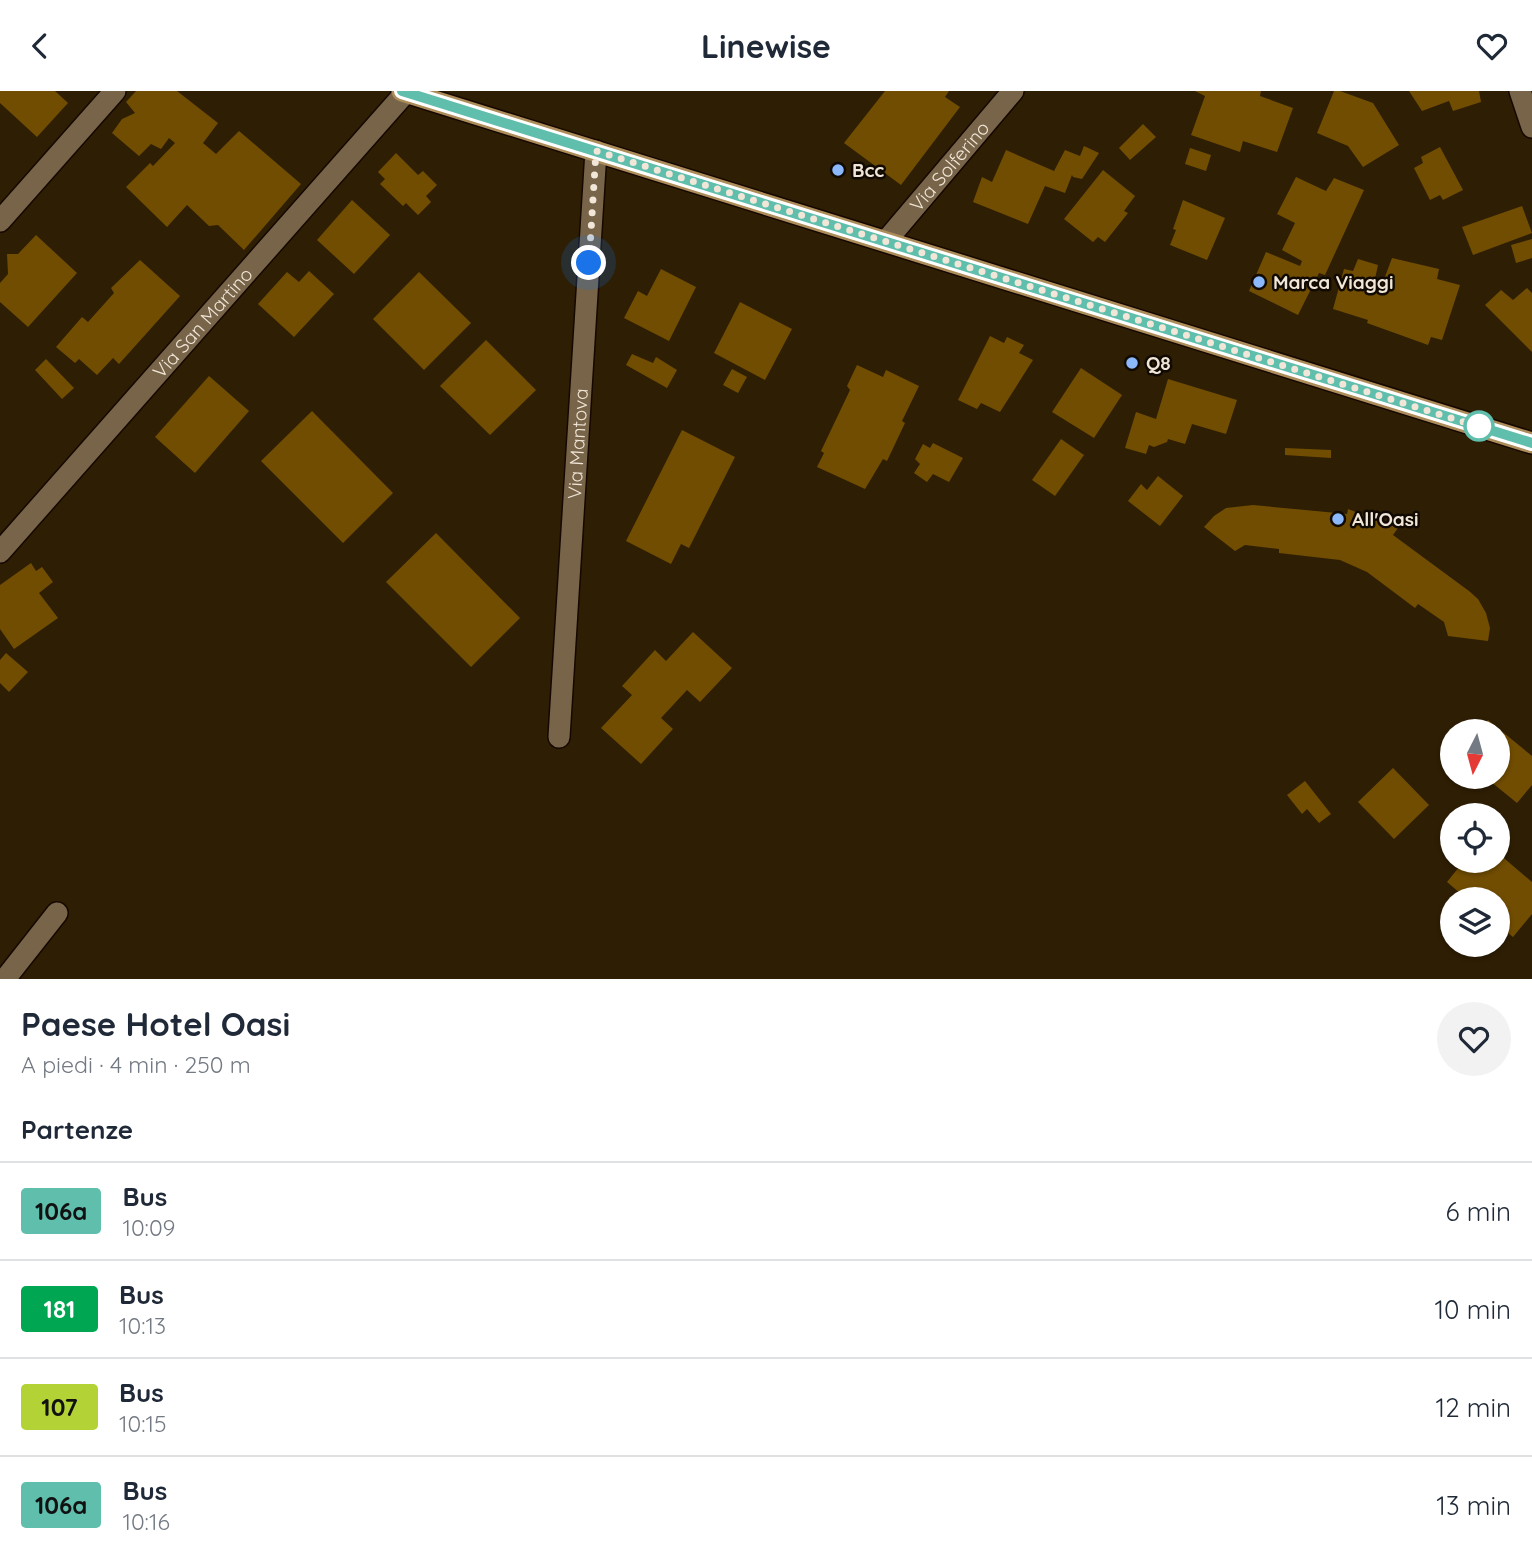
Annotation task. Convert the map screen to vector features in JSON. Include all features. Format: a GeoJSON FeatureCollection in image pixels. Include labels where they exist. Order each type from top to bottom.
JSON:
{"type":"FeatureCollection","features":[{"type":"Feature","properties":{"kind":"main road"},"geometry":{"type":"LineString","coordinates":[[404,92],[1532,443]]}},
{"type":"Feature","properties":{"kind":"street"},"geometry":{"type":"LineString","coordinates":[[0,221],[114,91]]}},
{"type":"Feature","properties":{"kind":"street","name":"Via Solferino"},"geometry":{"type":"LineString","coordinates":[[886,241],[1013,91]]}},
{"type":"Feature","properties":{"kind":"street"},"geometry":{"type":"LineString","coordinates":[[1520,91],[1532,127]]}},
{"type":"Feature","properties":{"kind":"street","name":"Via San Martino"},"geometry":{"type":"LineString","coordinates":[[0,552],[404,92]]}},
{"type":"Feature","properties":{"kind":"street","name":"Via Mantova"},"geometry":{"type":"LineString","coordinates":[[559,737],[596,151]]}},
{"type":"Feature","properties":{"kind":"street"},"geometry":{"type":"LineString","coordinates":[[5,979],[57,913]]}},
{"type":"Feature","properties":{"kind":"building"},"geometry":{"type":"Polygon","coordinates":[[[0,91],[55,91],[68,103],[37,137],[0,103],[0,91]]]}},
{"type":"Feature","properties":{"kind":"building"},"geometry":{"type":"Polygon","coordinates":[[[136,91],[177,91],[218,123],[203,143],[216,154],[239,131],[301,184],[244,250],[218,225],[209,226],[187,205],[167,227],[126,187],[150,163],[153,166],[175,143],[169,138],[161,149],[151,144],[139,156],[112,133],[122,119],[135,113],[126,102],[136,91]]]}},
{"type":"Feature","properties":{"kind":"building"},"geometry":{"type":"Polygon","coordinates":[[[885,91],[949,91],[945,97],[960,107],[901,185],[844,143],[885,91]]]}},
{"type":"Feature","properties":{"kind":"building"},"geometry":{"type":"Polygon","coordinates":[[[1195,91],[1261,91],[1260,96],[1293,108],[1277,152],[1243,141],[1240,152],[1191,135],[1205,96],[1195,91]]]}},
{"type":"Feature","properties":{"kind":"building"},"geometry":{"type":"Polygon","coordinates":[[[1334,91],[1373,103],[1399,145],[1363,167],[1348,146],[1317,133],[1334,91]]]}},
{"type":"Feature","properties":{"kind":"building"},"geometry":{"type":"Polygon","coordinates":[[[1409,91],[1479,91],[1481,102],[1453,111],[1449,101],[1422,111],[1409,91]]]}},
{"type":"Feature","properties":{"kind":"building"},"geometry":{"type":"Polygon","coordinates":[[[1143,124],[1156,137],[1130,160],[1119,148],[1143,124]]]}},
{"type":"Feature","properties":{"kind":"building"},"geometry":{"type":"Polygon","coordinates":[[[1084,146],[1099,153],[1082,179],[1072,175],[1065,193],[1045,186],[1028,224],[973,202],[982,177],[992,182],[1006,150],[1054,171],[1065,150],[1080,156],[1084,146]]]}},
{"type":"Feature","properties":{"kind":"building"},"geometry":{"type":"Polygon","coordinates":[[[1440,147],[1463,190],[1443,200],[1440,195],[1430,200],[1414,168],[1423,163],[1421,157],[1440,147]]]}},
{"type":"Feature","properties":{"kind":"building"},"geometry":{"type":"Polygon","coordinates":[[[1190,148],[1211,155],[1206,171],[1185,164],[1190,148]]]}},
{"type":"Feature","properties":{"kind":"building"},"geometry":{"type":"Polygon","coordinates":[[[396,153],[418,175],[423,171],[437,185],[426,196],[431,202],[418,215],[406,203],[403,206],[380,184],[385,179],[378,172],[396,153]]]}},
{"type":"Feature","properties":{"kind":"building"},"geometry":{"type":"Polygon","coordinates":[[[1103,170],[1135,196],[1124,211],[1128,213],[1105,242],[1098,237],[1093,242],[1064,219],[1103,170]]]}},
{"type":"Feature","properties":{"kind":"building"},"geometry":{"type":"Polygon","coordinates":[[[1296,177],[1326,191],[1334,178],[1364,190],[1325,275],[1319,273],[1298,315],[1249,291],[1266,252],[1300,266],[1302,261],[1282,250],[1295,223],[1277,214],[1296,177]]]}},
{"type":"Feature","properties":{"kind":"building"},"geometry":{"type":"Polygon","coordinates":[[[352,200],[390,235],[354,274],[317,240],[352,200]]]}},
{"type":"Feature","properties":{"kind":"building"},"geometry":{"type":"Polygon","coordinates":[[[1183,200],[1225,218],[1207,260],[1170,245],[1183,200]]]}},
{"type":"Feature","properties":{"kind":"building"},"geometry":{"type":"Polygon","coordinates":[[[1522,206],[1532,233],[1473,255],[1462,227],[1522,206]]]}},
{"type":"Feature","properties":{"kind":"building"},"geometry":{"type":"Polygon","coordinates":[[[36,235],[77,273],[28,327],[0,302],[0,283],[8,274],[7,254],[18,254],[36,235]]]}},
{"type":"Feature","properties":{"kind":"building"},"geometry":{"type":"Polygon","coordinates":[[[1532,239],[1532,258],[1516,263],[1511,245],[1532,239]]]}},
{"type":"Feature","properties":{"kind":"building"},"geometry":{"type":"Polygon","coordinates":[[[1392,258],[1439,269],[1437,279],[1460,285],[1442,340],[1431,337],[1428,345],[1367,323],[1368,320],[1333,309],[1344,269],[1353,271],[1358,259],[1378,265],[1375,279],[1383,282],[1392,258]]]}},
{"type":"Feature","properties":{"kind":"building"},"geometry":{"type":"Polygon","coordinates":[[[140,260],[180,296],[119,364],[113,358],[97,375],[79,359],[75,363],[56,347],[82,317],[88,322],[114,293],[111,288],[140,260]]]}},
{"type":"Feature","properties":{"kind":"building"},"geometry":{"type":"Polygon","coordinates":[[[661,269],[696,287],[669,341],[624,318],[638,291],[647,296],[661,269]]]}},
{"type":"Feature","properties":{"kind":"building"},"geometry":{"type":"Polygon","coordinates":[[[309,271],[334,294],[294,337],[258,304],[287,272],[299,282],[309,271]]]}},
{"type":"Feature","properties":{"kind":"building"},"geometry":{"type":"Polygon","coordinates":[[[419,272],[471,323],[424,370],[373,319],[419,272]]]}},
{"type":"Feature","properties":{"kind":"building"},"geometry":{"type":"Polygon","coordinates":[[[1527,288],[1532,293],[1532,352],[1485,305],[1501,290],[1513,300],[1527,288]]]}},
{"type":"Feature","properties":{"kind":"building"},"geometry":{"type":"Polygon","coordinates":[[[740,302],[792,329],[765,380],[714,353],[740,302]]]}},
{"type":"Feature","properties":{"kind":"building"},"geometry":{"type":"Polygon","coordinates":[[[990,336],[1004,343],[1007,337],[1024,345],[1019,353],[1033,360],[1000,412],[981,403],[977,409],[958,400],[990,336]]]}},
{"type":"Feature","properties":{"kind":"building"},"geometry":{"type":"Polygon","coordinates":[[[486,340],[536,390],[490,435],[440,386],[486,340]]]}},
{"type":"Feature","properties":{"kind":"building"},"geometry":{"type":"Polygon","coordinates":[[[632,354],[653,363],[656,357],[677,370],[667,388],[626,365],[632,354]]]}},
{"type":"Feature","properties":{"kind":"building"},"geometry":{"type":"Polygon","coordinates":[[[46,359],[74,388],[62,399],[35,370],[46,359]]]}},
{"type":"Feature","properties":{"kind":"building"},"geometry":{"type":"Polygon","coordinates":[[[857,365],[883,377],[886,370],[919,386],[887,461],[883,459],[865,489],[817,467],[824,453],[821,451],[850,390],[847,386],[857,365]]]}},
{"type":"Feature","properties":{"kind":"building"},"geometry":{"type":"Polygon","coordinates":[[[1081,368],[1122,395],[1094,438],[1052,412],[1081,368]]]}},
{"type":"Feature","properties":{"kind":"building"},"geometry":{"type":"Polygon","coordinates":[[[732,369],[747,377],[738,393],[723,385],[732,369]]]}},
{"type":"Feature","properties":{"kind":"building"},"geometry":{"type":"Polygon","coordinates":[[[209,376],[249,411],[195,473],[155,437],[209,376]]]}},
{"type":"Feature","properties":{"kind":"building"},"geometry":{"type":"Polygon","coordinates":[[[1168,379],[1237,400],[1226,434],[1192,424],[1185,444],[1168,439],[1167,442],[1154,447],[1149,445],[1146,454],[1125,448],[1136,412],[1156,419],[1168,379]]]}},
{"type":"Feature","properties":{"kind":"building"},"geometry":{"type":"Polygon","coordinates":[[[312,411],[393,493],[343,543],[261,461],[312,411]]]}},
{"type":"Feature","properties":{"kind":"building"},"geometry":{"type":"Polygon","coordinates":[[[682,430],[735,457],[689,548],[681,544],[671,564],[626,541],[682,430]]]}},
{"type":"Feature","properties":{"kind":"building"},"geometry":{"type":"Polygon","coordinates":[[[1061,439],[1084,455],[1055,496],[1032,480],[1061,439]]]}},
{"type":"Feature","properties":{"kind":"building"},"geometry":{"type":"Polygon","coordinates":[[[933,443],[963,458],[949,482],[933,474],[927,482],[914,473],[920,464],[915,459],[923,444],[930,448],[933,443]]]}},
{"type":"Feature","properties":{"kind":"building"},"geometry":{"type":"Polygon","coordinates":[[[1285,448],[1331,450],[1331,458],[1285,455],[1285,448]]]}},
{"type":"Feature","properties":{"kind":"building"},"geometry":{"type":"Polygon","coordinates":[[[1158,476],[1183,496],[1160,526],[1128,501],[1141,484],[1147,490],[1158,476]]]}},
{"type":"Feature","properties":{"kind":"building"},"geometry":{"type":"Polygon","coordinates":[[[1253,505],[1347,514],[1348,509],[1398,528],[1393,535],[1478,599],[1490,628],[1488,641],[1448,636],[1444,622],[1418,604],[1415,608],[1367,572],[1340,560],[1279,553],[1279,549],[1245,545],[1235,551],[1204,527],[1226,508],[1253,505]]]}},
{"type":"Feature","properties":{"kind":"building"},"geometry":{"type":"Polygon","coordinates":[[[436,533],[520,618],[471,667],[386,582],[436,533]]]}},
{"type":"Feature","properties":{"kind":"building"},"geometry":{"type":"Polygon","coordinates":[[[31,563],[36,571],[42,567],[53,582],[39,593],[58,618],[14,649],[0,629],[0,585],[31,563]]]}},
{"type":"Feature","properties":{"kind":"building"},"geometry":{"type":"Polygon","coordinates":[[[693,632],[732,668],[700,702],[687,690],[661,718],[673,729],[641,764],[601,728],[632,695],[622,686],[655,650],[666,661],[693,632]]]}},
{"type":"Feature","properties":{"kind":"building"},"geometry":{"type":"Polygon","coordinates":[[[6,653],[28,672],[9,692],[0,683],[0,660],[6,653]]]}},
{"type":"Feature","properties":{"kind":"building"},"geometry":{"type":"Polygon","coordinates":[[[1510,738],[1532,756],[1532,785],[1517,803],[1500,789],[1510,789],[1510,738]]]}},
{"type":"Feature","properties":{"kind":"building"},"geometry":{"type":"Polygon","coordinates":[[[1393,768],[1429,805],[1394,839],[1358,802],[1393,768]]]}},
{"type":"Feature","properties":{"kind":"building"},"geometry":{"type":"Polygon","coordinates":[[[1305,781],[1331,814],[1319,823],[1307,809],[1302,814],[1287,795],[1305,781]]]}},
{"type":"Feature","properties":{"kind":"building"},"geometry":{"type":"Polygon","coordinates":[[[1510,863],[1532,882],[1532,914],[1513,937],[1510,935],[1510,887],[1453,887],[1447,882],[1454,873],[1510,873],[1510,863]]]}},
{"type":"Feature","properties":{"kind":"bus line","name":"106a"},"geometry":{"type":"LineString","coordinates":[[402,91],[1532,443]]}},
{"type":"Feature","properties":{"kind":"place","name":"Bcc"},"geometry":{"type":"Point","coordinates":[838,170]}},
{"type":"Feature","properties":{"kind":"place","name":"Marca Viaggi"},"geometry":{"type":"Point","coordinates":[1259,282]}},
{"type":"Feature","properties":{"kind":"place","name":"Q8"},"geometry":{"type":"Point","coordinates":[1132,363]}},
{"type":"Feature","properties":{"kind":"place","name":"All'Oasi"},"geometry":{"type":"Point","coordinates":[1338,519]}},
{"type":"Feature","properties":{"kind":"route"},"geometry":{"type":"LineString","coordinates":[[589,263],[596,151],[1479,426]]}}]}
